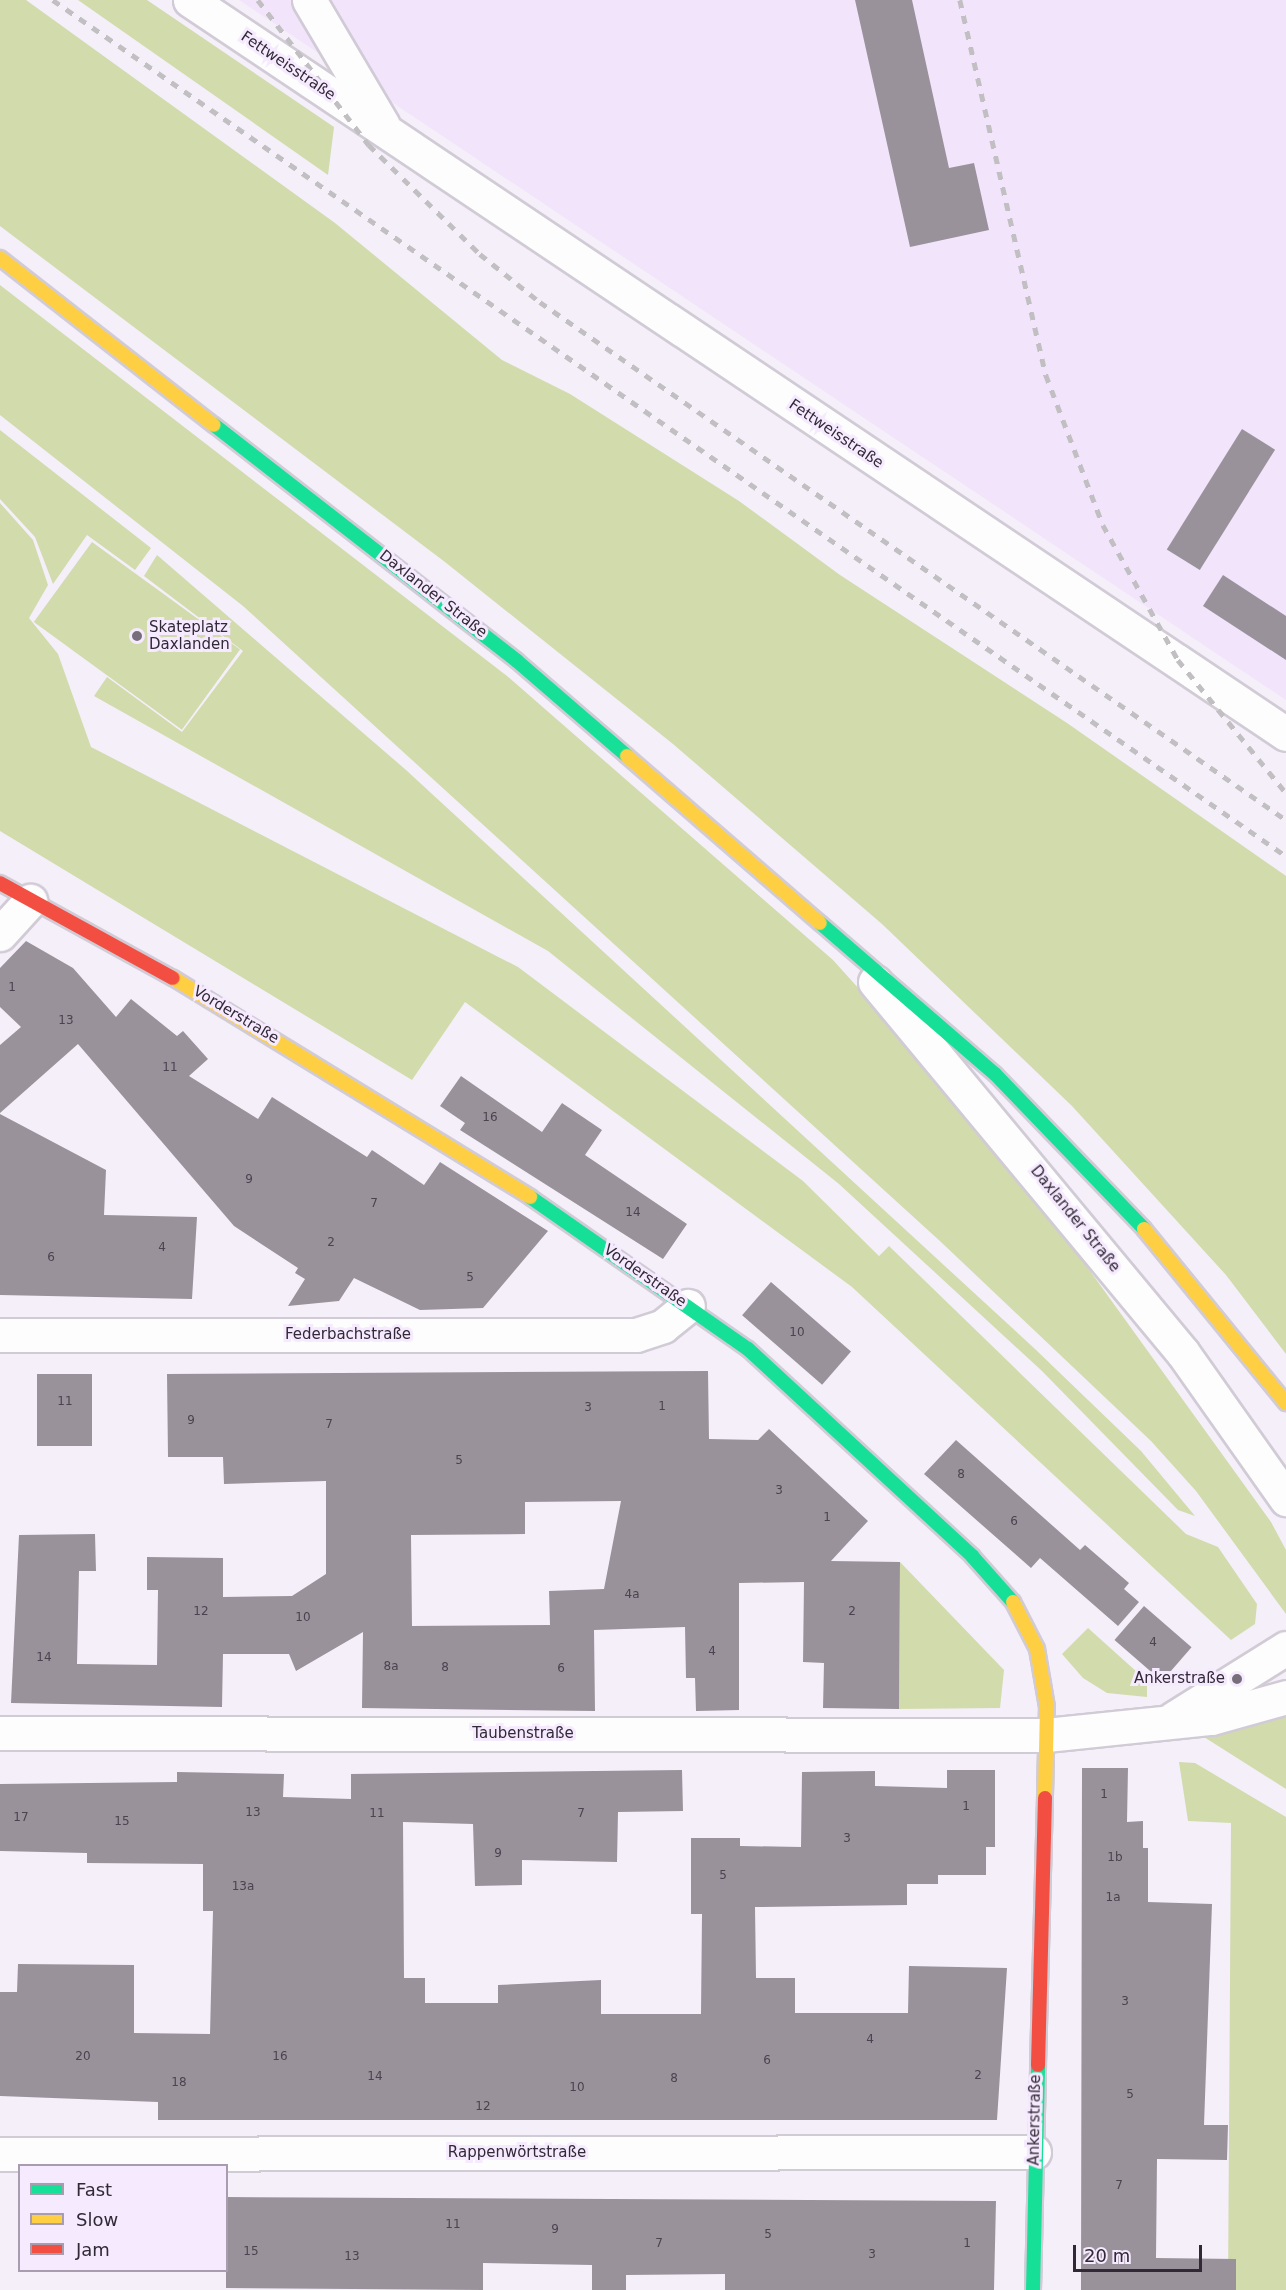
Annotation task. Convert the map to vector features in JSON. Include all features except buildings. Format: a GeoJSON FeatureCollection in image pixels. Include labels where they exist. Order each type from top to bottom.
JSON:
{"type":"FeatureCollection","features":[{"type":"Feature","properties":{"kind":"street","name":"Fettweisstraße"},"geometry":{"type":"LineString","coordinates":[[190,0],[1286,734]]}},
{"type":"Feature","properties":{"kind":"street","name":"Fettweisstraße"},"geometry":{"type":"LineString","coordinates":[[309,0],[386,131]]}},
{"type":"Feature","properties":{"kind":"street","name":"Daxlander Straße"},"geometry":{"type":"LineString","coordinates":[[0,258],[517,661],[653,774],[849,951],[995,1074],[1063,1139],[1128,1210],[1286,1403]]}},
{"type":"Feature","properties":{"kind":"street","name":"Vorderstraße"},"geometry":{"type":"LineString","coordinates":[[0,883],[167,974],[394,1110],[688,1306],[748,1349],[972,1556],[1012,1600],[1037,1649],[1046,1735]]}},
{"type":"Feature","properties":{"kind":"street"},"geometry":{"type":"LineString","coordinates":[[0,934],[30,901]]}},
{"type":"Feature","properties":{"kind":"street","name":"Daxlander Straße"},"geometry":{"type":"LineString","coordinates":[[849,951],[1183,1353],[1286,1499]]}},
{"type":"Feature","properties":{"kind":"street","name":"Federbachstraße"},"geometry":{"type":"LineString","coordinates":[[0,1335],[636,1335],[663,1326],[688,1306]]}},
{"type":"Feature","properties":{"kind":"street"},"geometry":{"type":"LineString","coordinates":[[1170,1721],[1286,1648]]}},
{"type":"Feature","properties":{"kind":"street"},"geometry":{"type":"LineString","coordinates":[[1046,1735],[1239,1712],[1286,1697]]}},
{"type":"Feature","properties":{"kind":"street","name":"Taubenstraße"},"geometry":{"type":"LineString","coordinates":[[0,1732],[1046,1735]]}},
{"type":"Feature","properties":{"kind":"street","name":"Ankerstraße"},"geometry":{"type":"LineString","coordinates":[[1033,2290],[1046,1735]]}},
{"type":"Feature","properties":{"kind":"street","name":"Rappenwörtstraße"},"geometry":{"type":"LineString","coordinates":[[0,2154],[1035,2152]]}},
{"type":"Feature","properties":{"kind":"shaded area"},"geometry":{"type":"Polygon","coordinates":[[[239,0],[1286,0],[1286,700],[239,0]]]}},
{"type":"Feature","properties":{"kind":"green space"},"geometry":{"type":"Polygon","coordinates":[[[0,0],[26,0],[335,223],[502,360],[570,394],[739,501],[840,575],[1067,723],[1286,876],[1286,1354],[1226,1275],[1072,1106],[882,924],[673,744],[445,562],[0,226],[0,0]]]}},
{"type":"Feature","properties":{"kind":"green space"},"geometry":{"type":"Polygon","coordinates":[[[78,0],[147,0],[334,127],[328,175],[78,0]]]}},
{"type":"Feature","properties":{"kind":"green space"},"geometry":{"type":"Polygon","coordinates":[[[0,285],[507,676],[833,960],[997,1142],[1271,1522],[1286,1550],[1286,1614],[1196,1491],[1151,1441],[941,1242],[243,606],[0,415],[0,285]]]}},
{"type":"Feature","properties":{"kind":"green space"},"geometry":{"type":"Polygon","coordinates":[[[0,430],[151,548],[135,570],[87,535],[53,584],[35,537],[0,499],[0,430]]]}},
{"type":"Feature","properties":{"kind":"green space"},"geometry":{"type":"Polygon","coordinates":[[[0,503],[33,540],[48,585],[29,618],[58,654],[91,747],[518,967],[803,1181],[879,1256],[889,1246],[1186,1534],[1218,1547],[1257,1604],[1255,1624],[1231,1640],[852,1287],[465,1002],[412,1080],[0,831],[0,503]]]}},
{"type":"Feature","properties":{"kind":"green space","name":"Skateplatz Daxlanden"},"geometry":{"type":"Polygon","coordinates":[[[92,542],[240,650],[182,730],[34,622],[92,542]]]}},
{"type":"Feature","properties":{"kind":"green space"},"geometry":{"type":"Polygon","coordinates":[[[157,555],[406,770],[1035,1349],[1141,1451],[1195,1516],[1178,1510],[1042,1371],[839,1184],[548,951],[94,696],[107,677],[182,732],[243,651],[144,576],[157,555]]]}},
{"type":"Feature","properties":{"kind":"green space"},"geometry":{"type":"Polygon","coordinates":[[[900,1562],[1004,1670],[1000,1708],[899,1709],[900,1562]]]}},
{"type":"Feature","properties":{"kind":"green space"},"geometry":{"type":"Polygon","coordinates":[[[1088,1628],[1147,1681],[1147,1697],[1107,1693],[1083,1678],[1062,1654],[1088,1628]]]}},
{"type":"Feature","properties":{"kind":"green space"},"geometry":{"type":"Polygon","coordinates":[[[1286,1711],[1286,1789],[1204,1737],[1211,1735],[1286,1711]]]}},
{"type":"Feature","properties":{"kind":"green space"},"geometry":{"type":"Polygon","coordinates":[[[1179,1762],[1195,1763],[1286,1817],[1286,2290],[1228,2290],[1231,1823],[1188,1821],[1179,1762]]]}},
{"type":"Feature","properties":{"kind":"railway"},"geometry":{"type":"LineString","coordinates":[[53,0],[1286,856]]}},
{"type":"Feature","properties":{"kind":"railway"},"geometry":{"type":"LineString","coordinates":[[258,0],[369,145],[480,254],[540,302],[1286,820]]}},
{"type":"Feature","properties":{"kind":"railway"},"geometry":{"type":"LineString","coordinates":[[960,0],[1046,375],[1103,525],[1178,660],[1286,793]]}},
{"type":"Feature","properties":{"kind":"traffic: fast"},"geometry":{"type":"LineString","coordinates":[[214,425],[517,661],[627,756]]}},
{"type":"Feature","properties":{"kind":"traffic: fast"},"geometry":{"type":"LineString","coordinates":[[820,923],[995,1074],[1144,1229]]}},
{"type":"Feature","properties":{"kind":"traffic: fast"},"geometry":{"type":"LineString","coordinates":[[530,1197],[748,1349],[972,1556],[1013,1602]]}},
{"type":"Feature","properties":{"kind":"traffic: fast"},"geometry":{"type":"LineString","coordinates":[[1033,2290],[1038,2065]]}},
{"type":"Feature","properties":{"kind":"traffic: slow"},"geometry":{"type":"LineString","coordinates":[[0,258],[214,425]]}},
{"type":"Feature","properties":{"kind":"traffic: slow"},"geometry":{"type":"LineString","coordinates":[[627,756],[820,923]]}},
{"type":"Feature","properties":{"kind":"traffic: slow"},"geometry":{"type":"LineString","coordinates":[[173,978],[530,1197]]}},
{"type":"Feature","properties":{"kind":"traffic: slow"},"geometry":{"type":"LineString","coordinates":[[1144,1229],[1286,1403]]}},
{"type":"Feature","properties":{"kind":"traffic: slow"},"geometry":{"type":"LineString","coordinates":[[1013,1602],[1037,1649],[1047,1707],[1045,1798]]}},
{"type":"Feature","properties":{"kind":"traffic: jam"},"geometry":{"type":"LineString","coordinates":[[0,883],[173,978]]}},
{"type":"Feature","properties":{"kind":"traffic: jam"},"geometry":{"type":"LineString","coordinates":[[1038,2065],[1045,1798]]}},
{"type":"Feature","properties":{"kind":"place","name":"Skateplatz Daxlanden"},"geometry":{"type":"Point","coordinates":[137,636]}},
{"type":"Feature","properties":{"kind":"place","name":"Ankerstraße"},"geometry":{"type":"Point","coordinates":[1237,1679]}}]}
